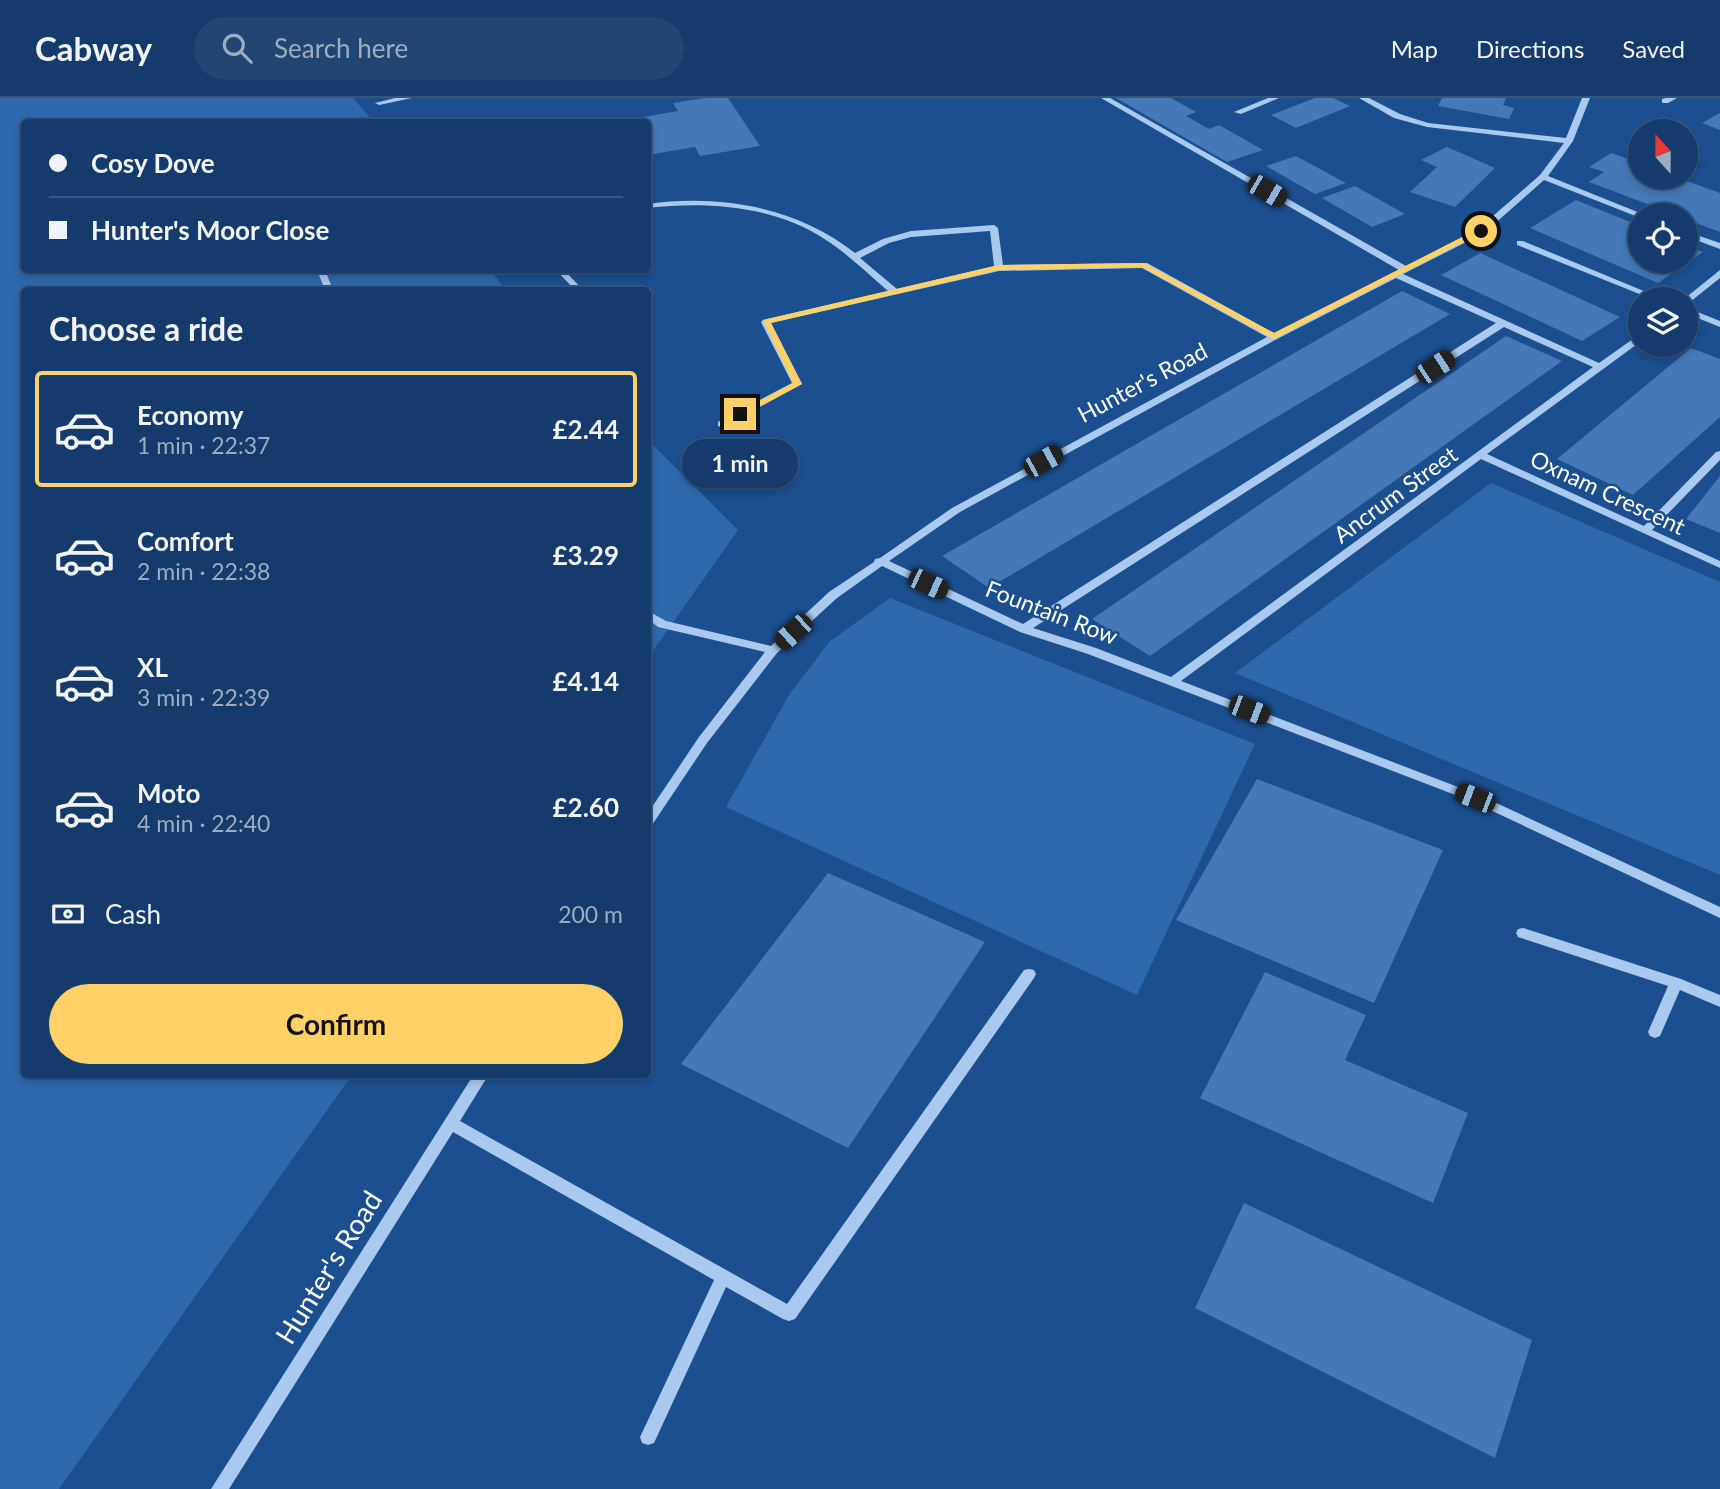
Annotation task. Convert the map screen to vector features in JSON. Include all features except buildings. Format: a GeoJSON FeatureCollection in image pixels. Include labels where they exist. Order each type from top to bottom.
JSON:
{"type":"FeatureCollection","features":[{"type":"Feature","properties":{"kind":"street"},"geometry":{"type":"LineString","coordinates":[[379,103],[408,98]]}},
{"type":"Feature","properties":{"kind":"street"},"geometry":{"type":"LineString","coordinates":[[1105,98],[1402,272],[1503,323],[1600,367]]}},
{"type":"Feature","properties":{"kind":"street"},"geometry":{"type":"LineString","coordinates":[[1238,112],[1275,98]]}},
{"type":"Feature","properties":{"kind":"street"},"geometry":{"type":"LineString","coordinates":[[1363,98],[1397,116],[1426,125],[1569,141]]}},
{"type":"Feature","properties":{"kind":"street","name":"Hunter's Road"},"geometry":{"type":"LineString","coordinates":[[651,818],[703,740],[773,650],[832,595],[956,510],[1274,337],[1481,231],[1544,177],[1569,141],[1586,98]]}},
{"type":"Feature","properties":{"kind":"street"},"geometry":{"type":"LineString","coordinates":[[1544,177],[1628,210]]}},
{"type":"Feature","properties":{"kind":"street"},"geometry":{"type":"LineString","coordinates":[[651,206],[697,203],[778,213],[821,233],[895,292]]}},
{"type":"Feature","properties":{"kind":"street"},"geometry":{"type":"LineString","coordinates":[[853,258],[886,242],[911,234],[993,228],[999,268]]}},
{"type":"Feature","properties":{"kind":"street"},"geometry":{"type":"LineString","coordinates":[[1698,238],[1720,246]]}},
{"type":"Feature","properties":{"kind":"street"},"geometry":{"type":"LineString","coordinates":[[1520,243],[1629,287]]}},
{"type":"Feature","properties":{"kind":"street"},"geometry":{"type":"LineString","coordinates":[[721,424],[797,384],[766,322],[999,268],[1144,265],[1274,337]]}},
{"type":"Feature","properties":{"kind":"street"},"geometry":{"type":"LineString","coordinates":[[563,273],[576,287]]}},
{"type":"Feature","properties":{"kind":"street"},"geometry":{"type":"LineString","coordinates":[[1698,292],[1720,273]]}},
{"type":"Feature","properties":{"kind":"street"},"geometry":{"type":"LineString","coordinates":[[1698,315],[1720,324]]}},
{"type":"Feature","properties":{"kind":"street"},"geometry":{"type":"LineString","coordinates":[[1024,629],[1503,323]]}},
{"type":"Feature","properties":{"kind":"street","name":"Ancrum Street"},"geometry":{"type":"LineString","coordinates":[[1173,681],[1628,346]]}},
{"type":"Feature","properties":{"kind":"street"},"geometry":{"type":"LineString","coordinates":[[1645,531],[1720,454]]}},
{"type":"Feature","properties":{"kind":"street","name":"Oxnam Crescent"},"geometry":{"type":"LineString","coordinates":[[1481,455],[1720,565]]}},
{"type":"Feature","properties":{"kind":"street","name":"Fountain Row"},"geometry":{"type":"LineString","coordinates":[[880,561],[1024,629],[1173,681],[1475,798],[1720,913]]}},
{"type":"Feature","properties":{"kind":"street"},"geometry":{"type":"LineString","coordinates":[[651,616],[662,624],[773,650]]}},
{"type":"Feature","properties":{"kind":"street"},"geometry":{"type":"LineString","coordinates":[[1523,933],[1676,983],[1720,1001]]}},
{"type":"Feature","properties":{"kind":"street"},"geometry":{"type":"LineString","coordinates":[[450,1123],[789,1314],[1029,974]]}},
{"type":"Feature","properties":{"kind":"street"},"geometry":{"type":"LineString","coordinates":[[1655,1032],[1676,983]]}},
{"type":"Feature","properties":{"kind":"street","name":"Hunter's Road"},"geometry":{"type":"LineString","coordinates":[[219,1489],[479,1078]]}},
{"type":"Feature","properties":{"kind":"street"},"geometry":{"type":"LineString","coordinates":[[648,1437],[723,1277]]}},
{"type":"Feature","properties":{"kind":"shaded area"},"geometry":{"type":"Polygon","coordinates":[[[0,98],[353,98],[371,119],[21,119],[21,273],[492,273],[504,287],[21,287],[21,1078],[350,1078],[59,1489],[0,1489],[0,98]]]}},
{"type":"Feature","properties":{"kind":"shaded area"},"geometry":{"type":"Polygon","coordinates":[[[651,443],[738,530],[651,654],[651,443]]]}},
{"type":"Feature","properties":{"kind":"shaded area"},"geometry":{"type":"Polygon","coordinates":[[[1491,483],[1720,582],[1720,875],[1235,673],[1491,483]]]}},
{"type":"Feature","properties":{"kind":"shaded area"},"geometry":{"type":"Polygon","coordinates":[[[890,598],[1255,744],[1137,995],[726,807],[789,695],[829,642],[890,598]]]}},
{"type":"Feature","properties":{"kind":"route"},"geometry":{"type":"LineString","coordinates":[[740,414],[797,384],[766,322],[999,268],[1144,265],[1274,337],[1481,231]]}}]}
